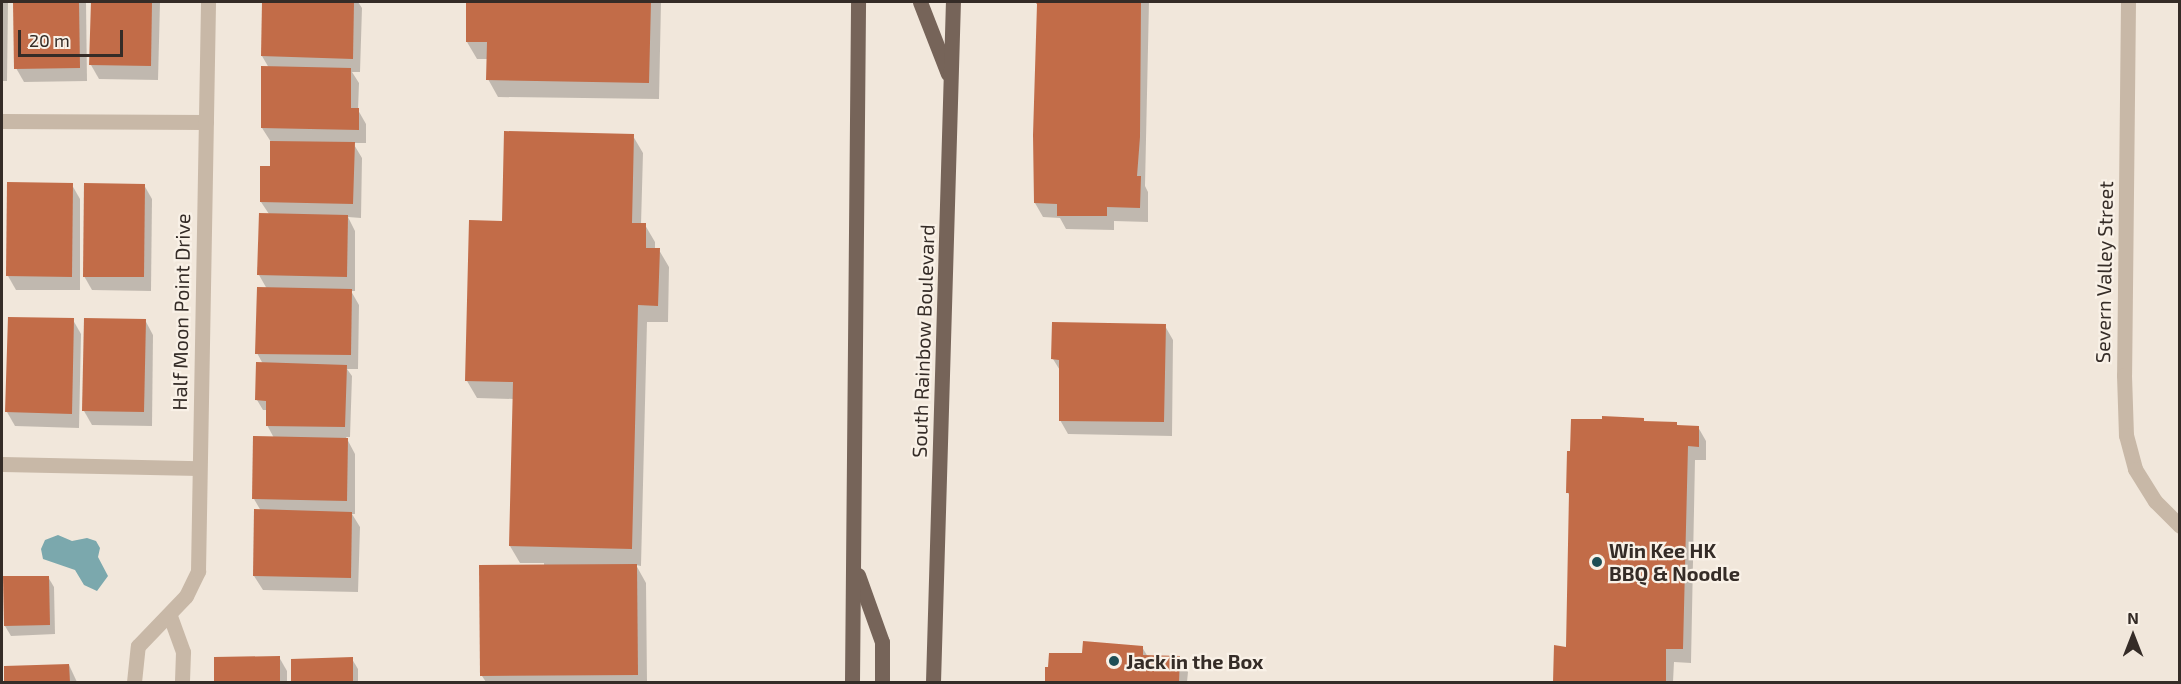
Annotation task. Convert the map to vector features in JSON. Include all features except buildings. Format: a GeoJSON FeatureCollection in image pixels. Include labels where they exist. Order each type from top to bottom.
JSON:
{"type":"FeatureCollection","features":[{"type":"Feature","properties":{"kind":"main road"},"geometry":{"type":"LineString","coordinates":[[852,682],[855,566],[858,2]]}},
{"type":"Feature","properties":{"kind":"main road"},"geometry":{"type":"LineString","coordinates":[[920,2],[951,83]]}},
{"type":"Feature","properties":{"kind":"main road","name":"South Rainbow Boulevard"},"geometry":{"type":"LineString","coordinates":[[933,682],[953,2]]}},
{"type":"Feature","properties":{"kind":"main road"},"geometry":{"type":"LineString","coordinates":[[855,566],[882,642],[882,682]]}},
{"type":"Feature","properties":{"kind":"street","name":"Half Moon Point Drive"},"geometry":{"type":"LineString","coordinates":[[134,682],[138,646],[170,616],[186,596],[198,572],[208,2]]}},
{"type":"Feature","properties":{"kind":"street","name":"Severn Valley Street"},"geometry":{"type":"LineString","coordinates":[[2128,2],[2124,375],[2126,435],[2135,469],[2155,501],[2180,526]]}},
{"type":"Feature","properties":{"kind":"street"},"geometry":{"type":"LineString","coordinates":[[2,121],[206,122]]}},
{"type":"Feature","properties":{"kind":"street"},"geometry":{"type":"LineString","coordinates":[[2,464],[199,468]]}},
{"type":"Feature","properties":{"kind":"street"},"geometry":{"type":"LineString","coordinates":[[170,616],[183,652],[182,682]]}},
{"type":"Feature","properties":{"kind":"water"},"geometry":{"type":"Polygon","coordinates":[[[58,535],[72,541],[87,538],[96,541],[100,548],[98,557],[108,576],[97,591],[84,585],[75,570],[43,559],[41,549],[45,540],[58,535]]]}},
{"type":"Feature","properties":{"kind":"place","name":"Win Kee HK BBQ & Noodle"},"geometry":{"type":"Point","coordinates":[1597,562]}},
{"type":"Feature","properties":{"kind":"place","name":"Jack in the Box"},"geometry":{"type":"Point","coordinates":[1114,661]}}]}
